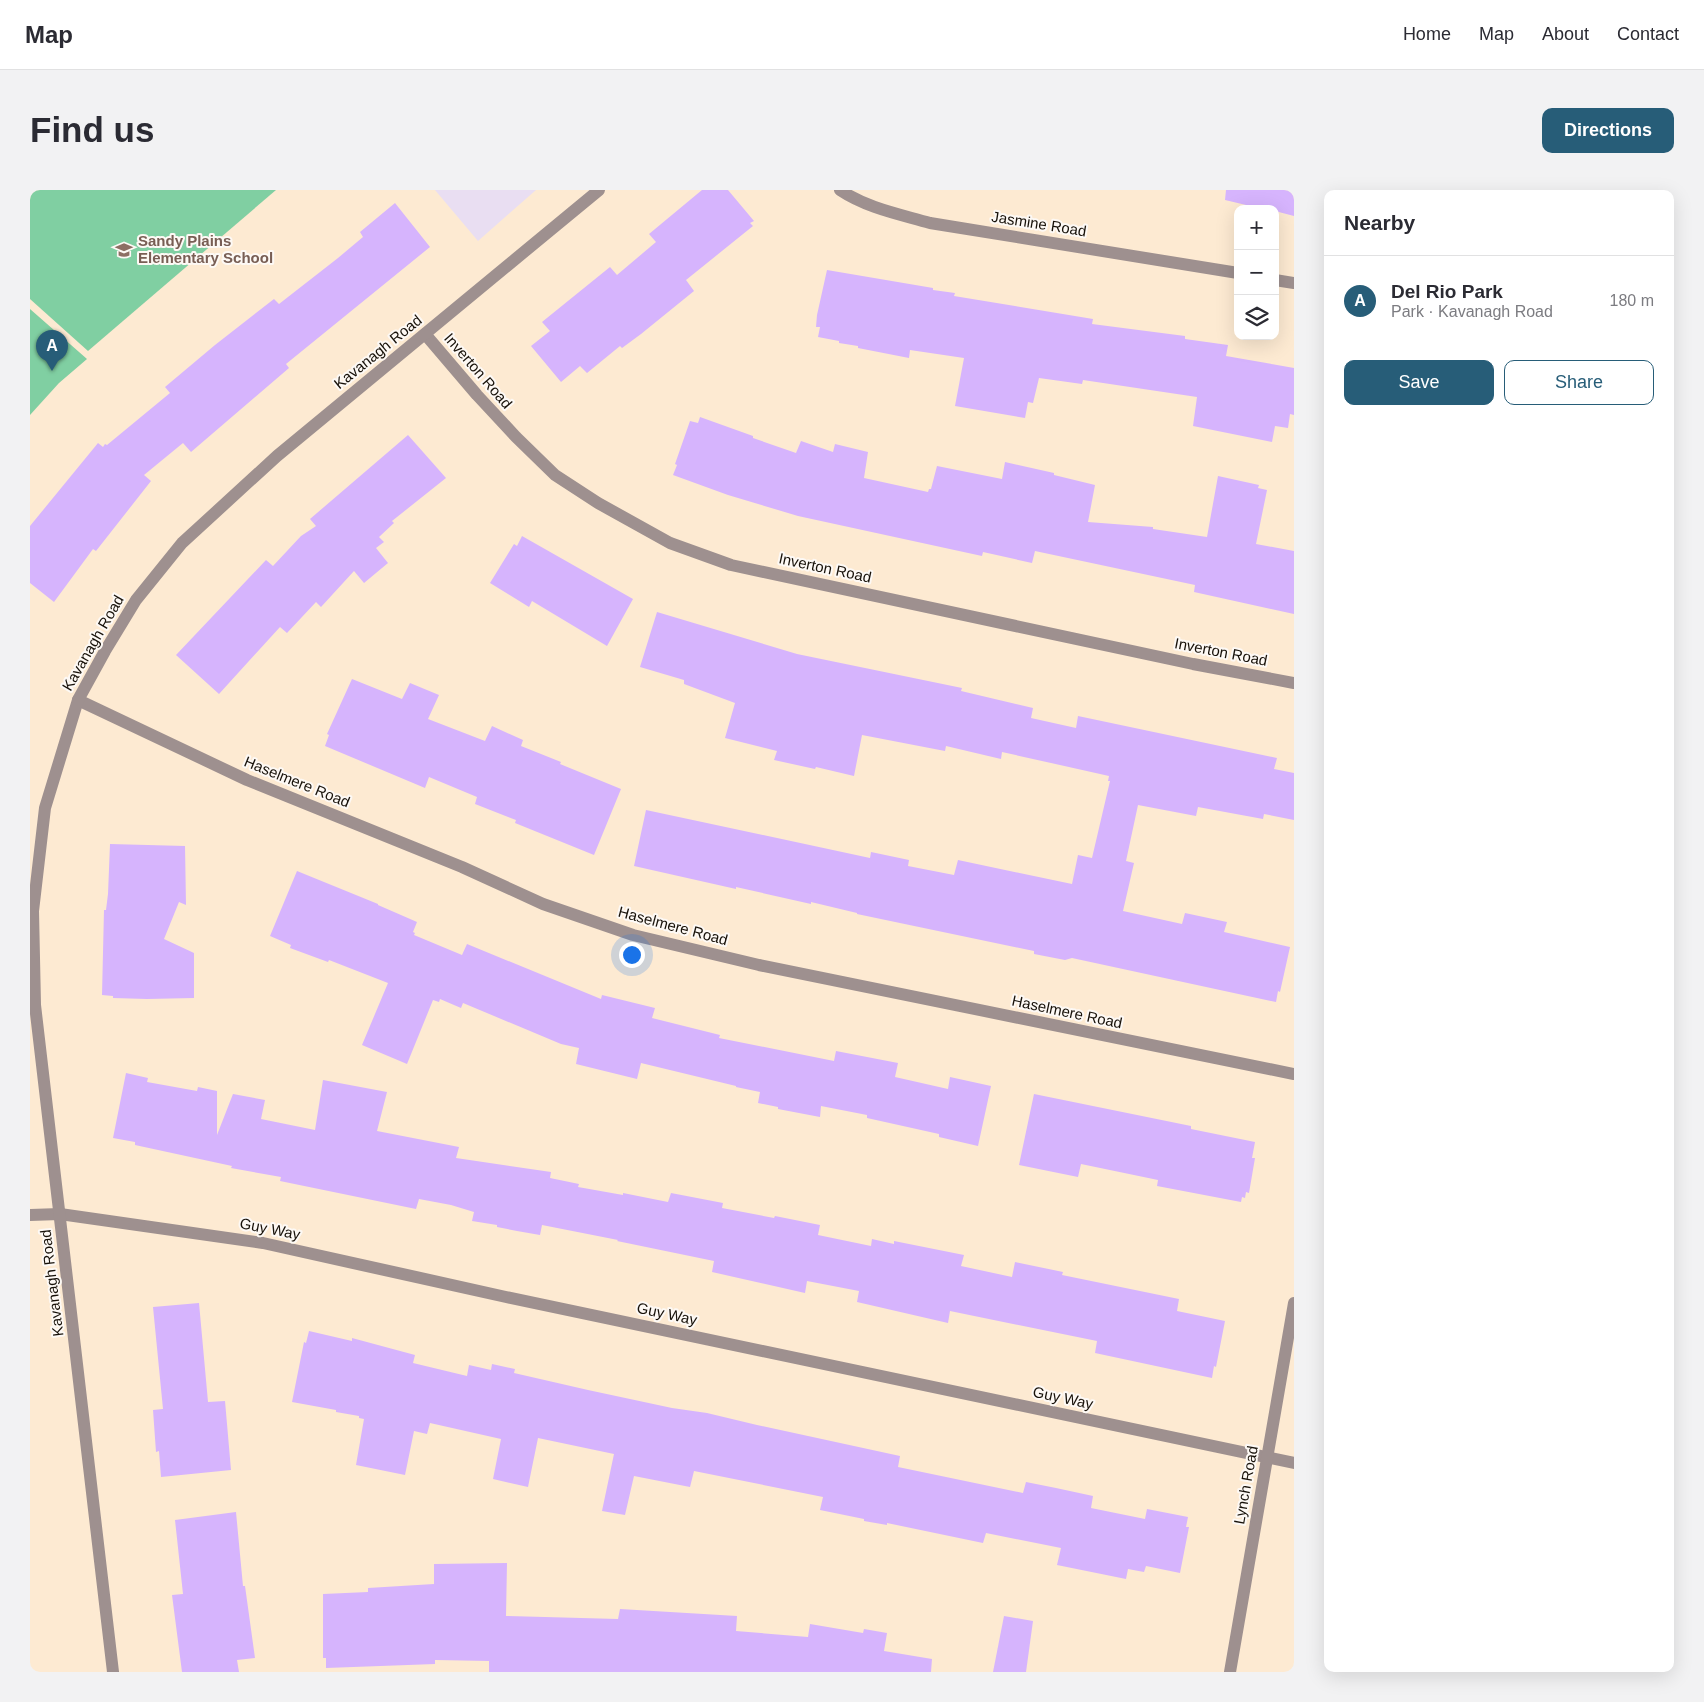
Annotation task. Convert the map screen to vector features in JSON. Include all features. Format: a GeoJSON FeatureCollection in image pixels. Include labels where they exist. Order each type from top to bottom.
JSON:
{"type":"FeatureCollection","features":[{"type":"Feature","properties":{"kind":"street","name":"Kavanagh Road"},"geometry":{"type":"LineString","coordinates":[[114,1672],[36,1005],[33,911],[45,808],[62,747],[78,700],[105,651],[136,600],[182,544],[277,456],[599,190]]}},
{"type":"Feature","properties":{"kind":"street","name":"Jasmine Road"},"geometry":{"type":"LineString","coordinates":[[840,190],[856,200],[888,212],[930,223],[1234,273]]}},
{"type":"Feature","properties":{"kind":"street"},"geometry":{"type":"LineString","coordinates":[[1279,281],[1294,283]]}},
{"type":"Feature","properties":{"kind":"street","name":"Inverton Road"},"geometry":{"type":"LineString","coordinates":[[425,334],[477,395],[555,475],[598,504],[670,543],[731,565],[1193,664],[1294,683]]}},
{"type":"Feature","properties":{"kind":"street","name":"Haselmere Road"},"geometry":{"type":"LineString","coordinates":[[78,700],[247,780],[462,867],[544,904],[633,935],[759,965],[1294,1074]]}},
{"type":"Feature","properties":{"kind":"street","name":"Guy Way"},"geometry":{"type":"LineString","coordinates":[[30,1215],[60,1214],[263,1243],[506,1297],[1294,1463]]}},
{"type":"Feature","properties":{"kind":"street","name":"Lynch Road"},"geometry":{"type":"LineString","coordinates":[[1230,1672],[1294,1303]]}},
{"type":"Feature","properties":{"kind":"shaded area"},"geometry":{"type":"Polygon","coordinates":[[[435,190],[536,190],[478,241],[435,190]]]}},
{"type":"Feature","properties":{"kind":"green space","name":"Sandy Plains Elementary School"},"geometry":{"type":"Polygon","coordinates":[[[30,190],[276,190],[88,351],[30,299],[30,190]]]}},
{"type":"Feature","properties":{"kind":"green space"},"geometry":{"type":"Polygon","coordinates":[[[30,309],[87,359],[59,383],[30,415],[30,309]]]}},
{"type":"Feature","properties":{"kind":"building"},"geometry":{"type":"Polygon","coordinates":[[[702,190],[728,190],[754,221],[750,223],[753,226],[686,280],[694,291],[641,334],[622,348],[620,346],[587,373],[580,366],[561,382],[531,346],[550,331],[542,322],[610,267],[617,275],[656,242],[649,234],[702,190]]]}},
{"type":"Feature","properties":{"kind":"building"},"geometry":{"type":"Polygon","coordinates":[[[1226,190],[1294,190],[1294,216],[1279,212],[1279,205],[1246,205],[1225,200],[1226,190]]]}},
{"type":"Feature","properties":{"kind":"building"},"geometry":{"type":"Polygon","coordinates":[[[395,203],[430,247],[286,364],[289,368],[191,452],[183,443],[144,475],[151,481],[96,551],[93,549],[54,602],[30,583],[30,526],[98,443],[103,447],[105,444],[107,445],[170,393],[165,387],[274,299],[279,304],[338,258],[363,237],[360,232],[395,203]]]}},
{"type":"Feature","properties":{"kind":"building"},"geometry":{"type":"Polygon","coordinates":[[[827,270],[933,288],[933,290],[955,293],[954,296],[1093,319],[1092,324],[1185,336],[1185,339],[1228,345],[1226,356],[1294,368],[1294,415],[1290,414],[1288,428],[1275,426],[1272,442],[1193,426],[1197,397],[1083,380],[1082,384],[1039,378],[1033,403],[1028,402],[1025,418],[955,406],[964,358],[910,350],[909,358],[858,348],[858,346],[818,337],[820,327],[816,327],[817,315],[827,270]]]}},
{"type":"Feature","properties":{"kind":"building"},"geometry":{"type":"Polygon","coordinates":[[[700,417],[796,453],[801,441],[833,452],[835,444],[868,452],[864,478],[928,492],[931,489],[937,466],[1002,479],[1005,462],[1054,473],[1054,475],[1095,485],[1088,522],[1153,527],[1153,529],[1207,537],[1218,476],[1259,485],[1258,488],[1267,490],[1256,544],[1294,551],[1294,614],[1194,592],[1195,585],[1035,551],[1032,563],[983,552],[982,556],[798,516],[728,495],[673,475],[690,421],[698,423],[700,417]]]}},
{"type":"Feature","properties":{"kind":"building"},"geometry":{"type":"Polygon","coordinates":[[[408,435],[446,478],[392,521],[394,523],[379,537],[384,542],[376,548],[388,563],[364,583],[354,571],[321,607],[316,602],[287,633],[280,627],[219,694],[176,655],[266,560],[273,566],[301,536],[316,526],[310,519],[408,435]]]}},
{"type":"Feature","properties":{"kind":"building"},"geometry":{"type":"Polygon","coordinates":[[[522,536],[633,599],[607,646],[532,601],[529,607],[490,583],[514,544],[517,546],[522,536]]]}},
{"type":"Feature","properties":{"kind":"building"},"geometry":{"type":"Polygon","coordinates":[[[657,612],[797,654],[962,688],[961,691],[1033,708],[1031,718],[1076,728],[1078,716],[1277,758],[1274,769],[1294,773],[1294,820],[1264,814],[1263,819],[1198,807],[1196,816],[1138,805],[1126,861],[1134,863],[1123,911],[1182,924],[1185,913],[1227,922],[1224,932],[1290,947],[1276,1002],[1072,958],[1065,960],[1034,954],[1034,951],[857,914],[811,902],[811,904],[736,887],[736,889],[634,866],[646,810],[870,858],[871,852],[909,860],[908,866],[954,875],[958,860],[1072,884],[1078,855],[1092,858],[1110,781],[1108,781],[1109,776],[1002,752],[1001,759],[946,746],[945,751],[862,735],[854,776],[774,760],[777,751],[725,738],[735,703],[684,684],[684,680],[640,667],[657,612]]]}},
{"type":"Feature","properties":{"kind":"building"},"geometry":{"type":"Polygon","coordinates":[[[352,679],[402,699],[410,683],[439,695],[428,719],[485,741],[492,726],[523,740],[521,746],[621,789],[594,855],[515,823],[516,820],[475,804],[477,797],[429,777],[425,788],[325,746],[329,735],[327,734],[352,679]]]}},
{"type":"Feature","properties":{"kind":"building"},"geometry":{"type":"Polygon","coordinates":[[[110,844],[185,846],[186,905],[179,902],[164,939],[194,953],[194,998],[113,998],[113,996],[102,995],[104,910],[106,910],[108,894],[110,844]]]}},
{"type":"Feature","properties":{"kind":"building"},"geometry":{"type":"Polygon","coordinates":[[[297,871],[417,922],[413,932],[415,933],[414,935],[462,955],[467,944],[601,999],[602,995],[655,1008],[652,1018],[720,1035],[719,1038],[834,1061],[836,1051],[898,1063],[895,1077],[948,1089],[950,1077],[991,1086],[978,1146],[939,1137],[939,1134],[867,1118],[867,1115],[821,1106],[820,1117],[778,1109],[778,1107],[758,1103],[760,1092],[641,1063],[637,1079],[576,1064],[579,1048],[561,1044],[463,1003],[461,1008],[440,999],[439,1002],[433,1000],[407,1064],[362,1045],[388,983],[329,960],[328,962],[290,948],[291,945],[270,936],[297,871]]]}},
{"type":"Feature","properties":{"kind":"building"},"geometry":{"type":"Polygon","coordinates":[[[126,1073],[148,1078],[147,1082],[197,1091],[198,1087],[217,1091],[217,1135],[233,1094],[265,1100],[261,1119],[315,1130],[323,1080],[387,1092],[377,1131],[459,1147],[456,1158],[551,1172],[550,1178],[579,1184],[578,1187],[623,1195],[623,1193],[668,1202],[671,1193],[723,1203],[722,1208],[820,1225],[818,1235],[871,1246],[872,1239],[894,1244],[894,1241],[964,1255],[961,1266],[1012,1277],[1015,1262],[1063,1272],[1062,1275],[1179,1299],[1177,1311],[1225,1321],[1216,1367],[1214,1366],[1212,1378],[1095,1353],[1097,1341],[950,1311],[948,1323],[857,1302],[859,1291],[807,1281],[805,1293],[712,1272],[714,1261],[542,1225],[540,1235],[497,1227],[497,1225],[472,1221],[474,1212],[451,1205],[419,1199],[416,1209],[280,1181],[281,1177],[231,1168],[232,1166],[135,1145],[135,1142],[113,1138],[126,1073]]]}},
{"type":"Feature","properties":{"kind":"building"},"geometry":{"type":"Polygon","coordinates":[[[1034,1094],[1191,1126],[1191,1129],[1255,1142],[1252,1158],[1255,1158],[1249,1193],[1246,1192],[1245,1198],[1242,1197],[1241,1202],[1157,1186],[1158,1180],[1081,1164],[1078,1177],[1019,1165],[1034,1094]]]}},
{"type":"Feature","properties":{"kind":"building"},"geometry":{"type":"Polygon","coordinates":[[[199,1303],[208,1402],[225,1401],[231,1470],[161,1477],[159,1451],[156,1452],[153,1410],[163,1409],[153,1307],[199,1303]]]}},
{"type":"Feature","properties":{"kind":"building"},"geometry":{"type":"Polygon","coordinates":[[[309,1331],[352,1341],[352,1338],[415,1355],[413,1363],[467,1376],[469,1365],[491,1370],[492,1364],[515,1369],[514,1373],[588,1390],[672,1408],[707,1413],[900,1456],[898,1467],[1023,1493],[1026,1482],[1056,1488],[1093,1496],[1091,1508],[1145,1519],[1147,1509],[1188,1517],[1186,1527],[1189,1527],[1180,1573],[1146,1566],[1144,1572],[1128,1569],[1126,1579],[1057,1565],[1061,1548],[986,1533],[983,1543],[887,1523],[887,1525],[864,1521],[864,1519],[820,1510],[823,1497],[694,1471],[690,1487],[634,1476],[625,1515],[602,1511],[614,1454],[538,1438],[528,1487],[493,1479],[501,1439],[430,1423],[427,1434],[414,1431],[405,1475],[356,1465],[364,1419],[359,1418],[359,1416],[336,1412],[336,1410],[292,1402],[304,1342],[306,1343],[309,1331]]]}},
{"type":"Feature","properties":{"kind":"building"},"geometry":{"type":"Polygon","coordinates":[[[236,1512],[243,1586],[245,1586],[255,1658],[237,1660],[239,1672],[182,1672],[172,1595],[183,1594],[175,1520],[236,1512]]]}},
{"type":"Feature","properties":{"kind":"building"},"geometry":{"type":"Polygon","coordinates":[[[507,1563],[506,1616],[618,1619],[620,1609],[737,1616],[736,1631],[808,1637],[810,1624],[863,1633],[864,1629],[887,1633],[884,1651],[932,1659],[931,1672],[489,1672],[489,1661],[435,1660],[435,1664],[326,1668],[326,1658],[323,1658],[323,1594],[368,1592],[368,1588],[434,1584],[434,1564],[507,1563]]]}},
{"type":"Feature","properties":{"kind":"building"},"geometry":{"type":"Polygon","coordinates":[[[1004,1616],[1033,1621],[1026,1672],[993,1672],[1004,1616]]]}},
{"type":"Feature","properties":{"kind":"place","name":"Sandy Plains Elementary School"},"geometry":{"type":"Point","coordinates":[124,250]}},
{"type":"Feature","properties":{"kind":"place","name":"Del Rio Park"},"geometry":{"type":"Point","coordinates":[52,371]}}]}
